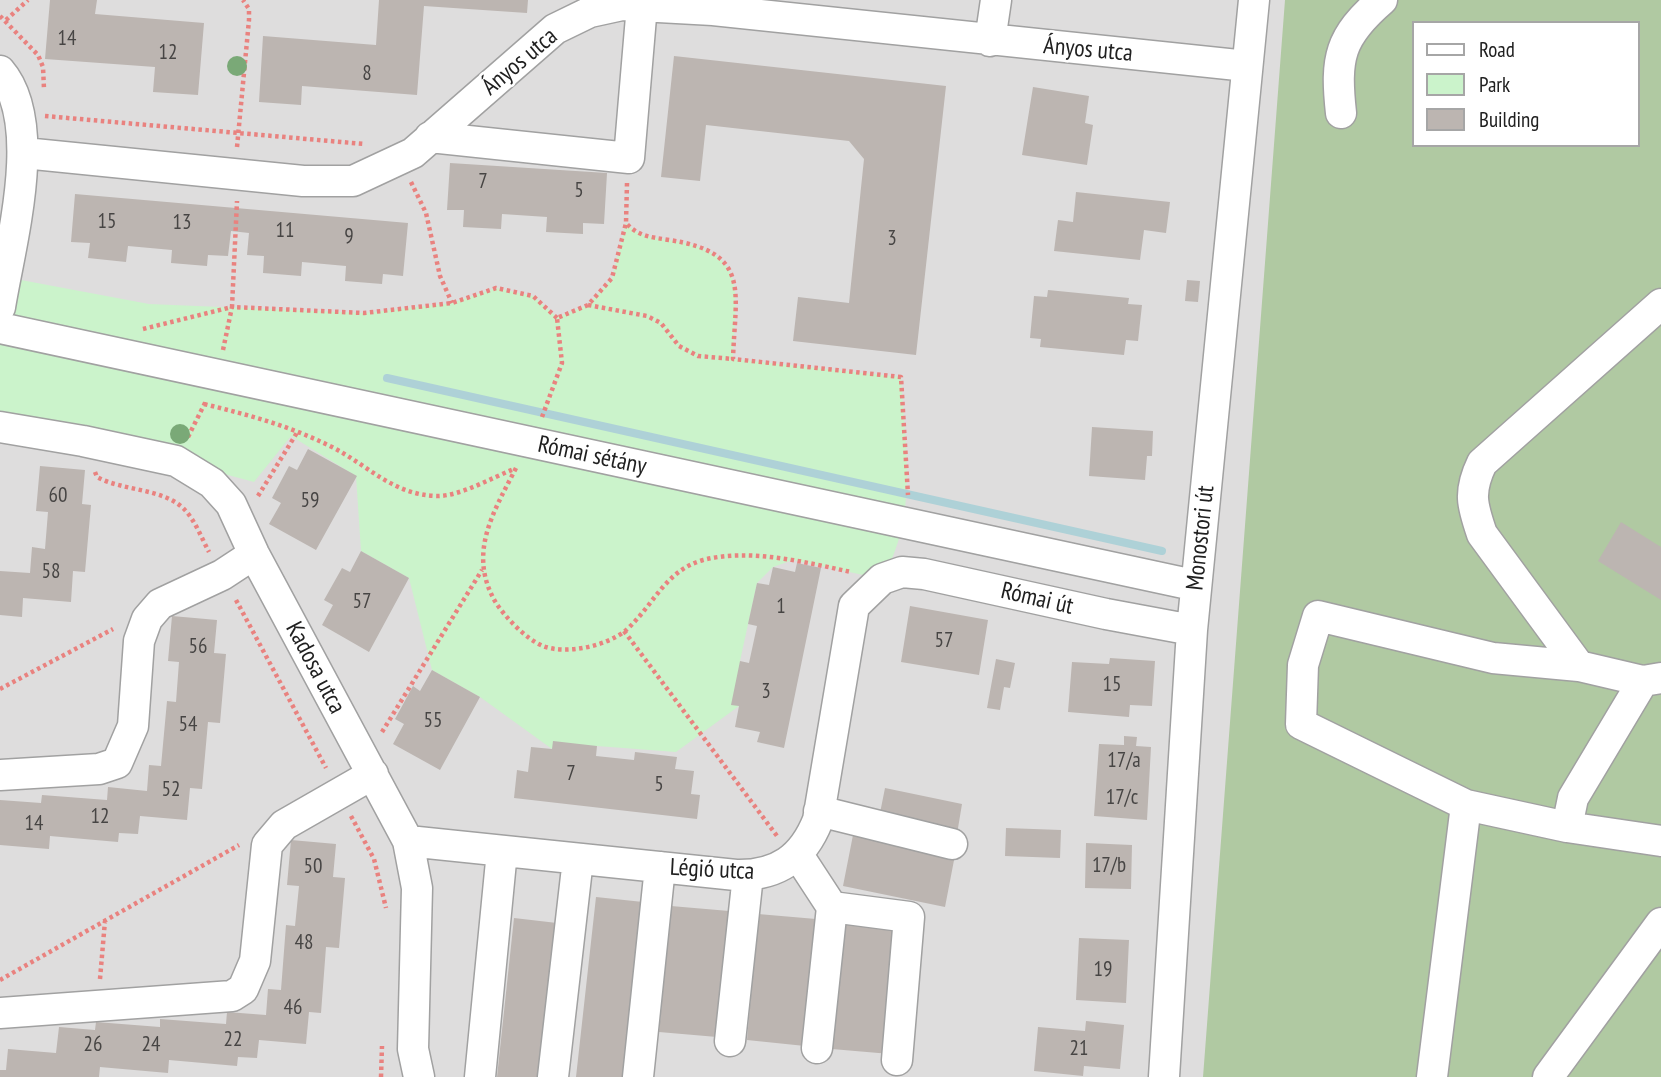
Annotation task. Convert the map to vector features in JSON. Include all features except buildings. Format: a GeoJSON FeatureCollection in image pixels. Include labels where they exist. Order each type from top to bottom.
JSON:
{"type":"FeatureCollection","features":[{"type":"Feature","properties":{"kind":"street"},"geometry":{"type":"LineString","coordinates":[[990,41],[996,0]]}},
{"type":"Feature","properties":{"kind":"street","name":"Monostori út"},"geometry":{"type":"LineString","coordinates":[[1164,1077],[1192,630],[1254,0]]}},
{"type":"Feature","properties":{"kind":"street"},"geometry":{"type":"LineString","coordinates":[[1341,113],[1336,76],[1343,49],[1355,23],[1382,0]]}},
{"type":"Feature","properties":{"kind":"street","name":"Ányos utca"},"geometry":{"type":"LineString","coordinates":[[24,153],[303,181],[353,181],[413,153],[555,29],[602,5],[713,10],[1247,66]]}},
{"type":"Feature","properties":{"kind":"street"},"geometry":{"type":"LineString","coordinates":[[430,137],[629,158],[642,5]]}},
{"type":"Feature","properties":{"kind":"street"},"geometry":{"type":"LineString","coordinates":[[0,71],[7,78],[20,116],[24,153],[0,307]]}},
{"type":"Feature","properties":{"kind":"street"},"geometry":{"type":"LineString","coordinates":[[1579,666],[1482,534],[1474,509],[1472,483],[1482,463],[1661,304]]}},
{"type":"Feature","properties":{"kind":"street","name":"Római sétány"},"geometry":{"type":"LineString","coordinates":[[0,328],[528,445],[1184,583]]}},
{"type":"Feature","properties":{"kind":"street","name":"Kadosa utca"},"geometry":{"type":"LineString","coordinates":[[0,428],[83,441],[176,461],[212,483],[231,504],[254,554],[408,841],[417,888],[413,1049],[419,1077]]}},
{"type":"Feature","properties":{"kind":"street"},"geometry":{"type":"LineString","coordinates":[[0,775],[99,769],[117,763],[133,726],[139,641],[148,619],[160,604],[222,575],[254,554]]}},
{"type":"Feature","properties":{"kind":"street","name":"Római út"},"geometry":{"type":"LineString","coordinates":[[882,579],[902,572],[924,573],[1106,614],[1192,630]]}},
{"type":"Feature","properties":{"kind":"street"},"geometry":{"type":"LineString","coordinates":[[817,1048],[832,907],[798,855],[812,835],[819,811],[854,606],[882,579]]}},
{"type":"Feature","properties":{"kind":"street"},"geometry":{"type":"LineString","coordinates":[[1567,827],[1573,798],[1652,679],[1579,666],[1493,658],[1318,616],[1303,665],[1301,724],[1466,806],[1567,827],[1661,841]]}},
{"type":"Feature","properties":{"kind":"street"},"geometry":{"type":"LineString","coordinates":[[0,1013],[232,996],[243,989],[255,961],[267,845],[285,825],[340,795],[369,768]]}},
{"type":"Feature","properties":{"kind":"street"},"geometry":{"type":"LineString","coordinates":[[1432,1077],[1466,806]]}},
{"type":"Feature","properties":{"kind":"street"},"geometry":{"type":"LineString","coordinates":[[819,811],[952,844]]}},
{"type":"Feature","properties":{"kind":"street","name":"Légió utca"},"geometry":{"type":"LineString","coordinates":[[408,841],[748,875],[779,868],[798,855]]}},
{"type":"Feature","properties":{"kind":"street"},"geometry":{"type":"LineString","coordinates":[[480,1077],[502,851]]}},
{"type":"Feature","properties":{"kind":"street"},"geometry":{"type":"LineString","coordinates":[[553,1077],[578,859]]}},
{"type":"Feature","properties":{"kind":"street"},"geometry":{"type":"LineString","coordinates":[[638,1077],[660,867]]}},
{"type":"Feature","properties":{"kind":"street"},"geometry":{"type":"LineString","coordinates":[[730,1041],[748,875]]}},
{"type":"Feature","properties":{"kind":"street"},"geometry":{"type":"LineString","coordinates":[[832,907],[909,917],[897,1060]]}},
{"type":"Feature","properties":{"kind":"street"},"geometry":{"type":"LineString","coordinates":[[1548,1077],[1661,923]]}},
{"type":"Feature","properties":{"kind":"path"},"geometry":{"type":"LineString","coordinates":[[6,20],[28,0]]}},
{"type":"Feature","properties":{"kind":"path"},"geometry":{"type":"LineString","coordinates":[[176,461],[218,375],[232,307],[238,208],[234,174],[249,20],[249,9],[243,0]]}},
{"type":"Feature","properties":{"kind":"path"},"geometry":{"type":"LineString","coordinates":[[44,116],[369,145]]}},
{"type":"Feature","properties":{"kind":"path"},"geometry":{"type":"LineString","coordinates":[[557,317],[588,305],[612,278],[626,223],[629,158]]}},
{"type":"Feature","properties":{"kind":"path"},"geometry":{"type":"LineString","coordinates":[[400,160],[426,213],[440,276],[452,303]]}},
{"type":"Feature","properties":{"kind":"path"},"geometry":{"type":"LineString","coordinates":[[626,223],[636,235],[697,244],[714,252],[729,267],[735,285],[733,359]]}},
{"type":"Feature","properties":{"kind":"path"},"geometry":{"type":"LineString","coordinates":[[142,329],[232,307],[364,313],[452,303],[496,288],[534,296],[557,317],[562,338],[562,363],[550,399],[488,522],[483,569],[489,590],[501,611],[542,645],[579,648],[603,642],[624,631],[670,577],[688,565],[705,559],[732,557],[793,560],[882,579]]}},
{"type":"Feature","properties":{"kind":"path"},"geometry":{"type":"LineString","coordinates":[[588,305],[647,316],[662,323],[679,346],[698,356],[901,377],[908,505]]}},
{"type":"Feature","properties":{"kind":"path"},"geometry":{"type":"LineString","coordinates":[[204,404],[298,431],[334,448],[377,478],[407,493],[441,496],[528,445]]}},
{"type":"Feature","properties":{"kind":"path"},"geometry":{"type":"LineString","coordinates":[[241,524],[298,431]]}},
{"type":"Feature","properties":{"kind":"path"},"geometry":{"type":"LineString","coordinates":[[92,461],[97,477],[107,483],[160,496],[184,509],[374,859],[388,916]]}},
{"type":"Feature","properties":{"kind":"path"},"geometry":{"type":"LineString","coordinates":[[369,768],[402,702],[483,569]]}},
{"type":"Feature","properties":{"kind":"path"},"geometry":{"type":"LineString","coordinates":[[0,689],[160,604]]}},
{"type":"Feature","properties":{"kind":"path"},"geometry":{"type":"LineString","coordinates":[[624,631],[779,839],[798,855]]}},
{"type":"Feature","properties":{"kind":"path"},"geometry":{"type":"LineString","coordinates":[[0,980],[244,842]]}},
{"type":"Feature","properties":{"kind":"path"},"geometry":{"type":"LineString","coordinates":[[97,1006],[106,920]]}},
{"type":"Feature","properties":{"kind":"path"},"geometry":{"type":"LineString","coordinates":[[381,1077],[382,1037]]}},
{"type":"Feature","properties":{"kind":"shaded area"},"geometry":{"type":"Polygon","coordinates":[[[0,0],[1661,0],[1661,1077],[0,1077],[0,0]]]}},
{"type":"Feature","properties":{"kind":"green space"},"geometry":{"type":"Polygon","coordinates":[[[1285,0],[1661,0],[1661,1077],[1203,1077],[1285,0]]]}},
{"type":"Feature","properties":{"kind":"green space"},"geometry":{"type":"Polygon","coordinates":[[[626,223],[646,236],[695,246],[714,254],[726,265],[735,295],[733,359],[901,377],[907,455],[905,506],[894,555],[882,579],[793,560],[773,567],[757,583],[740,661],[739,706],[676,752],[597,746],[552,749],[480,697],[432,670],[409,578],[361,551],[356,476],[291,436],[254,482],[176,461],[0,427],[0,304],[5,277],[149,304],[364,313],[452,303],[496,288],[533,296],[557,317],[588,305],[612,278],[626,223]]]}},
{"type":"Feature","properties":{"kind":"waterway"},"geometry":{"type":"LineString","coordinates":[[387,378],[1162,551]]}}]}
